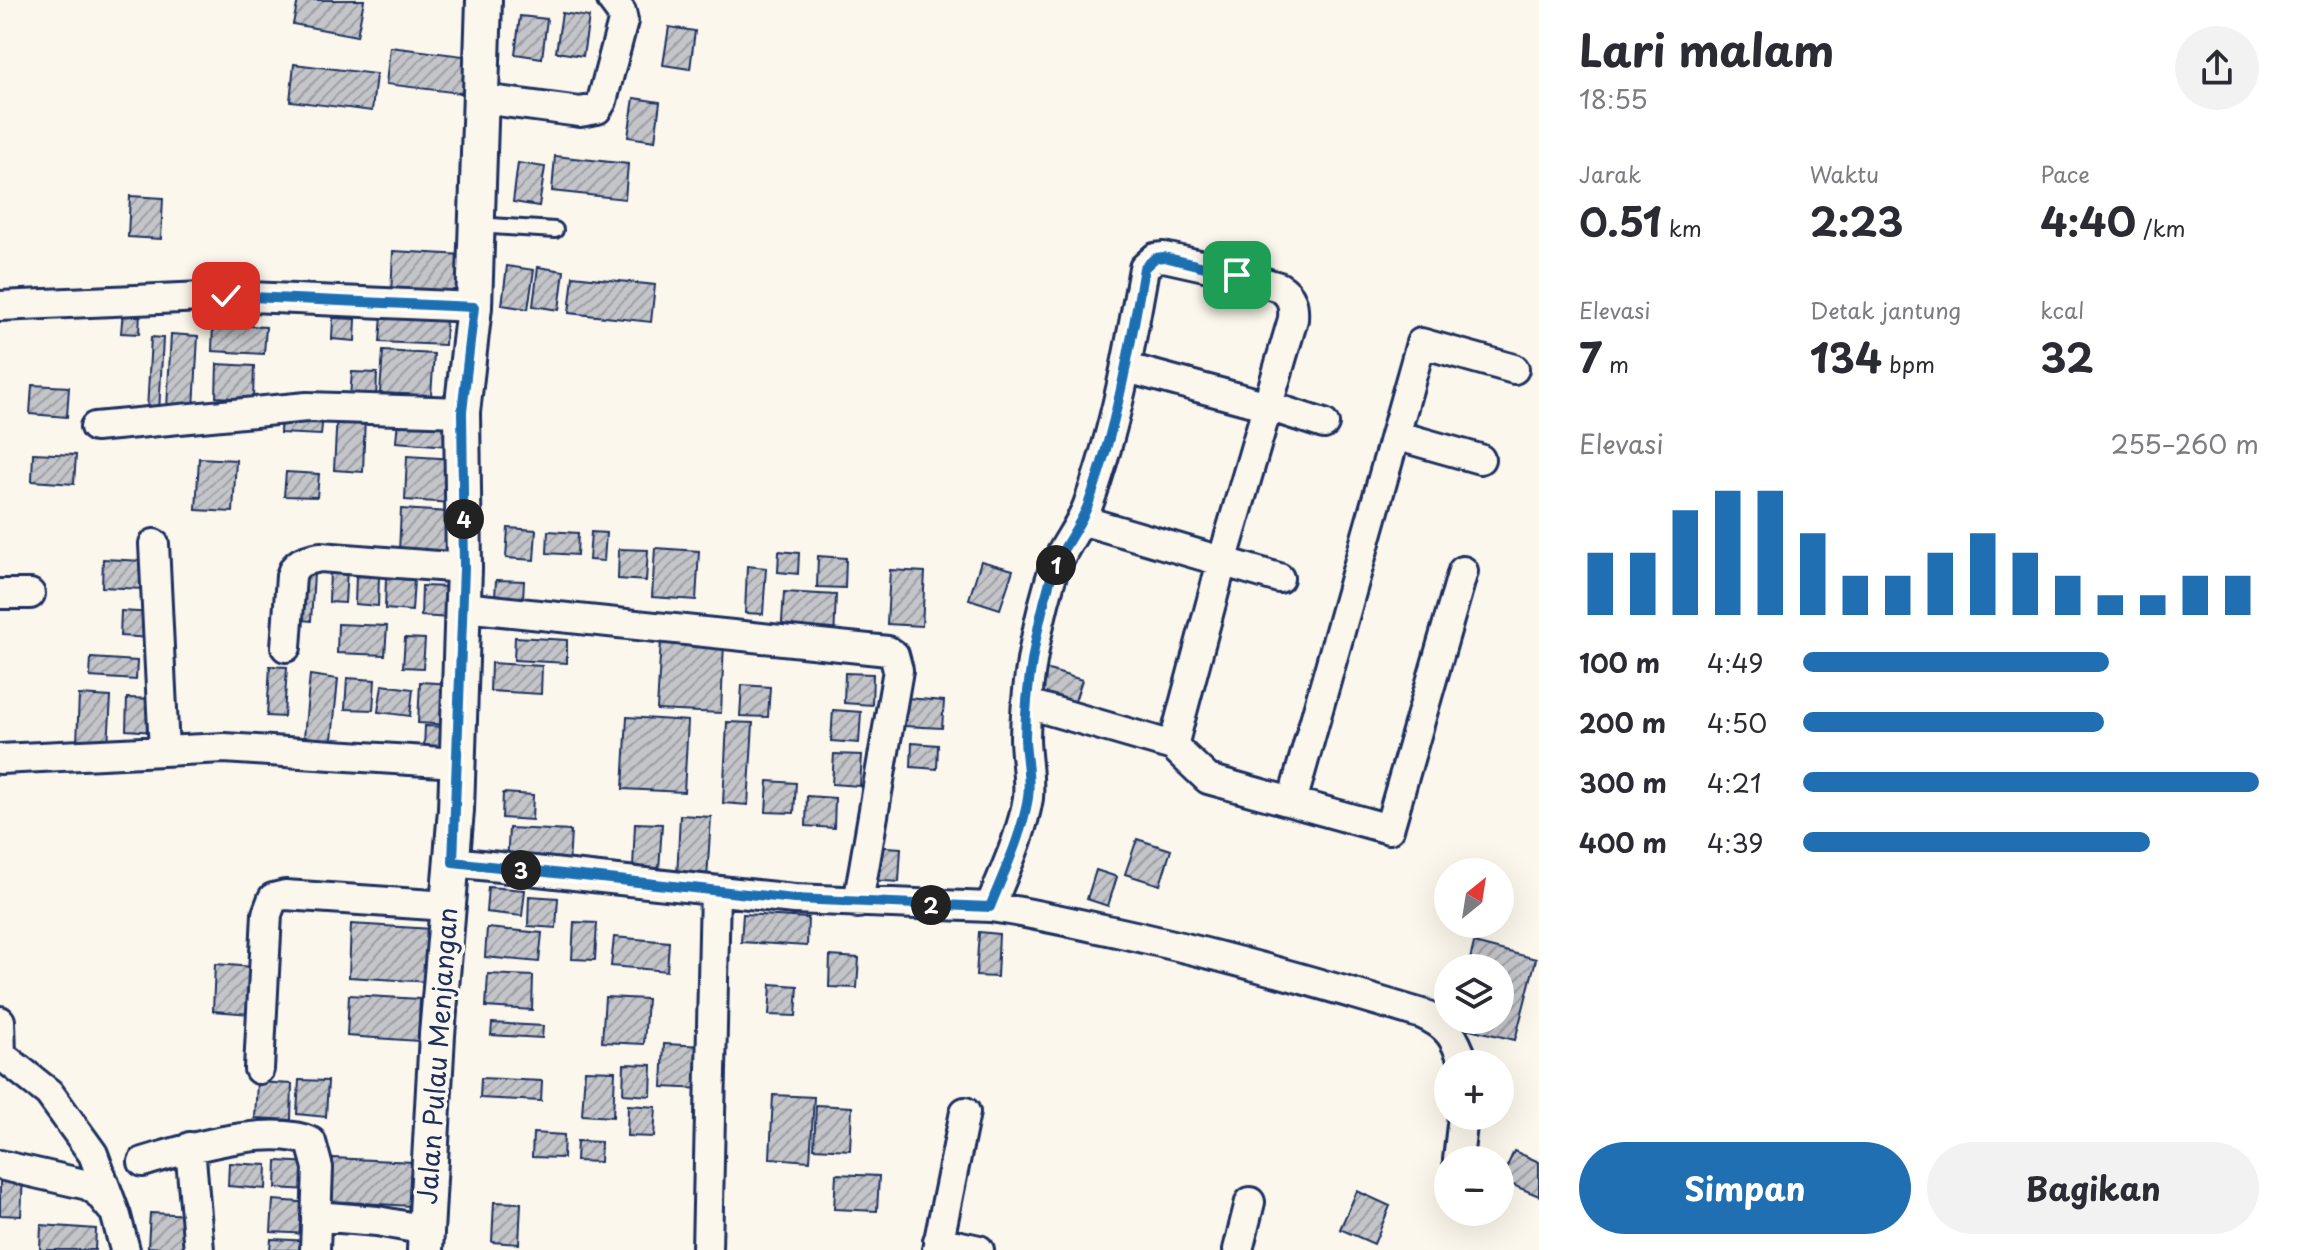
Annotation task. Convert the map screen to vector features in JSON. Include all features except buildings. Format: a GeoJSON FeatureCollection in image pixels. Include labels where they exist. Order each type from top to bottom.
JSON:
{"type":"FeatureCollection","features":[{"type":"Feature","properties":{"kind":"street","name":"Jalan Pulau Menjangan"},"geometry":{"type":"LineString","coordinates":[[426,1240],[437,1035],[453,862],[464,568],[462,412],[474,307],[484,0]]}},
{"type":"Feature","properties":{"kind":"street"},"geometry":{"type":"LineString","coordinates":[[482,99],[580,112],[597,109],[602,101],[623,21],[621,12],[612,0]]}},
{"type":"Feature","properties":{"kind":"street"},"geometry":{"type":"LineString","coordinates":[[990,907],[1014,846],[1029,793],[1025,737],[1028,704],[1032,667],[1050,580],[1061,552],[1081,520],[1094,486],[1127,368],[1144,268],[1148,262],[1164,257],[1279,287],[1294,305],[1293,319],[1222,562],[1173,746]]}},
{"type":"Feature","properties":{"kind":"street"},"geometry":{"type":"LineString","coordinates":[[0,306],[226,296],[474,307]]}},
{"type":"Feature","properties":{"kind":"street"},"geometry":{"type":"LineString","coordinates":[[1292,802],[1421,343],[1514,369]]}},
{"type":"Feature","properties":{"kind":"street"},"geometry":{"type":"LineString","coordinates":[[1127,368],[1324,424]]}},
{"type":"Feature","properties":{"kind":"street"},"geometry":{"type":"LineString","coordinates":[[95,427],[307,407],[462,412]]}},
{"type":"Feature","properties":{"kind":"street"},"geometry":{"type":"LineString","coordinates":[[1395,435],[1480,459]]}},
{"type":"Feature","properties":{"kind":"street"},"geometry":{"type":"LineString","coordinates":[[1081,520],[1279,578]]}},
{"type":"Feature","properties":{"kind":"street"},"geometry":{"type":"LineString","coordinates":[[154,544],[164,751]]}},
{"type":"Feature","properties":{"kind":"street"},"geometry":{"type":"LineString","coordinates":[[286,647],[291,576],[293,568],[303,560],[320,557],[464,568]]}},
{"type":"Feature","properties":{"kind":"street"},"geometry":{"type":"LineString","coordinates":[[1028,704],[1173,746],[1208,779],[1389,829],[1463,571]]}},
{"type":"Feature","properties":{"kind":"street"},"geometry":{"type":"LineString","coordinates":[[0,594],[30,594]]}},
{"type":"Feature","properties":{"kind":"street"},"geometry":{"type":"LineString","coordinates":[[463,607],[888,651],[894,655],[898,670],[858,903]]}},
{"type":"Feature","properties":{"kind":"street"},"geometry":{"type":"LineString","coordinates":[[0,759],[224,748],[457,763]]}},
{"type":"Feature","properties":{"kind":"street"},"geometry":{"type":"LineString","coordinates":[[453,862],[715,891],[858,903],[990,907],[1170,944],[1281,972],[1422,1014],[1441,1023],[1451,1034],[1458,1050]]}},
{"type":"Feature","properties":{"kind":"street"},"geometry":{"type":"LineString","coordinates":[[707,1250],[715,891]]}},
{"type":"Feature","properties":{"kind":"street"},"geometry":{"type":"LineString","coordinates":[[259,1069],[267,914],[273,898],[285,895],[448,906]]}},
{"type":"Feature","properties":{"kind":"street"},"geometry":{"type":"LineString","coordinates":[[0,1021],[1,1055],[49,1093],[93,1154],[125,1250]]}},
{"type":"Feature","properties":{"kind":"street"},"geometry":{"type":"LineString","coordinates":[[965,1112],[938,1245],[979,1250]]}},
{"type":"Feature","properties":{"kind":"street"},"geometry":{"type":"LineString","coordinates":[[143,1162],[190,1147],[283,1134],[299,1136],[311,1142],[318,1168],[315,1250]]}},
{"type":"Feature","properties":{"kind":"street"},"geometry":{"type":"LineString","coordinates":[[190,1147],[199,1250]]}},
{"type":"Feature","properties":{"kind":"street"},"geometry":{"type":"LineString","coordinates":[[0,1165],[88,1185],[97,1191],[116,1216]]}},
{"type":"Feature","properties":{"kind":"street"},"geometry":{"type":"LineString","coordinates":[[1238,1250],[1250,1202]]}},
{"type":"Feature","properties":{"kind":"street"},"geometry":{"type":"LineString","coordinates":[[316,1216],[377,1221],[426,1240]]}},
{"type":"Feature","properties":{"kind":"lane"},"geometry":{"type":"LineString","coordinates":[[476,225],[555,230]]}},
{"type":"Feature","properties":{"kind":"route"},"geometry":{"type":"LineString","coordinates":[[226,296],[474,307],[462,412],[464,568],[453,862],[794,899],[990,907],[1014,846],[1029,793],[1025,737],[1032,667],[1050,580],[1061,552],[1081,520],[1094,486],[1127,368],[1144,268],[1155,258],[1164,257],[1237,275]]}}]}
